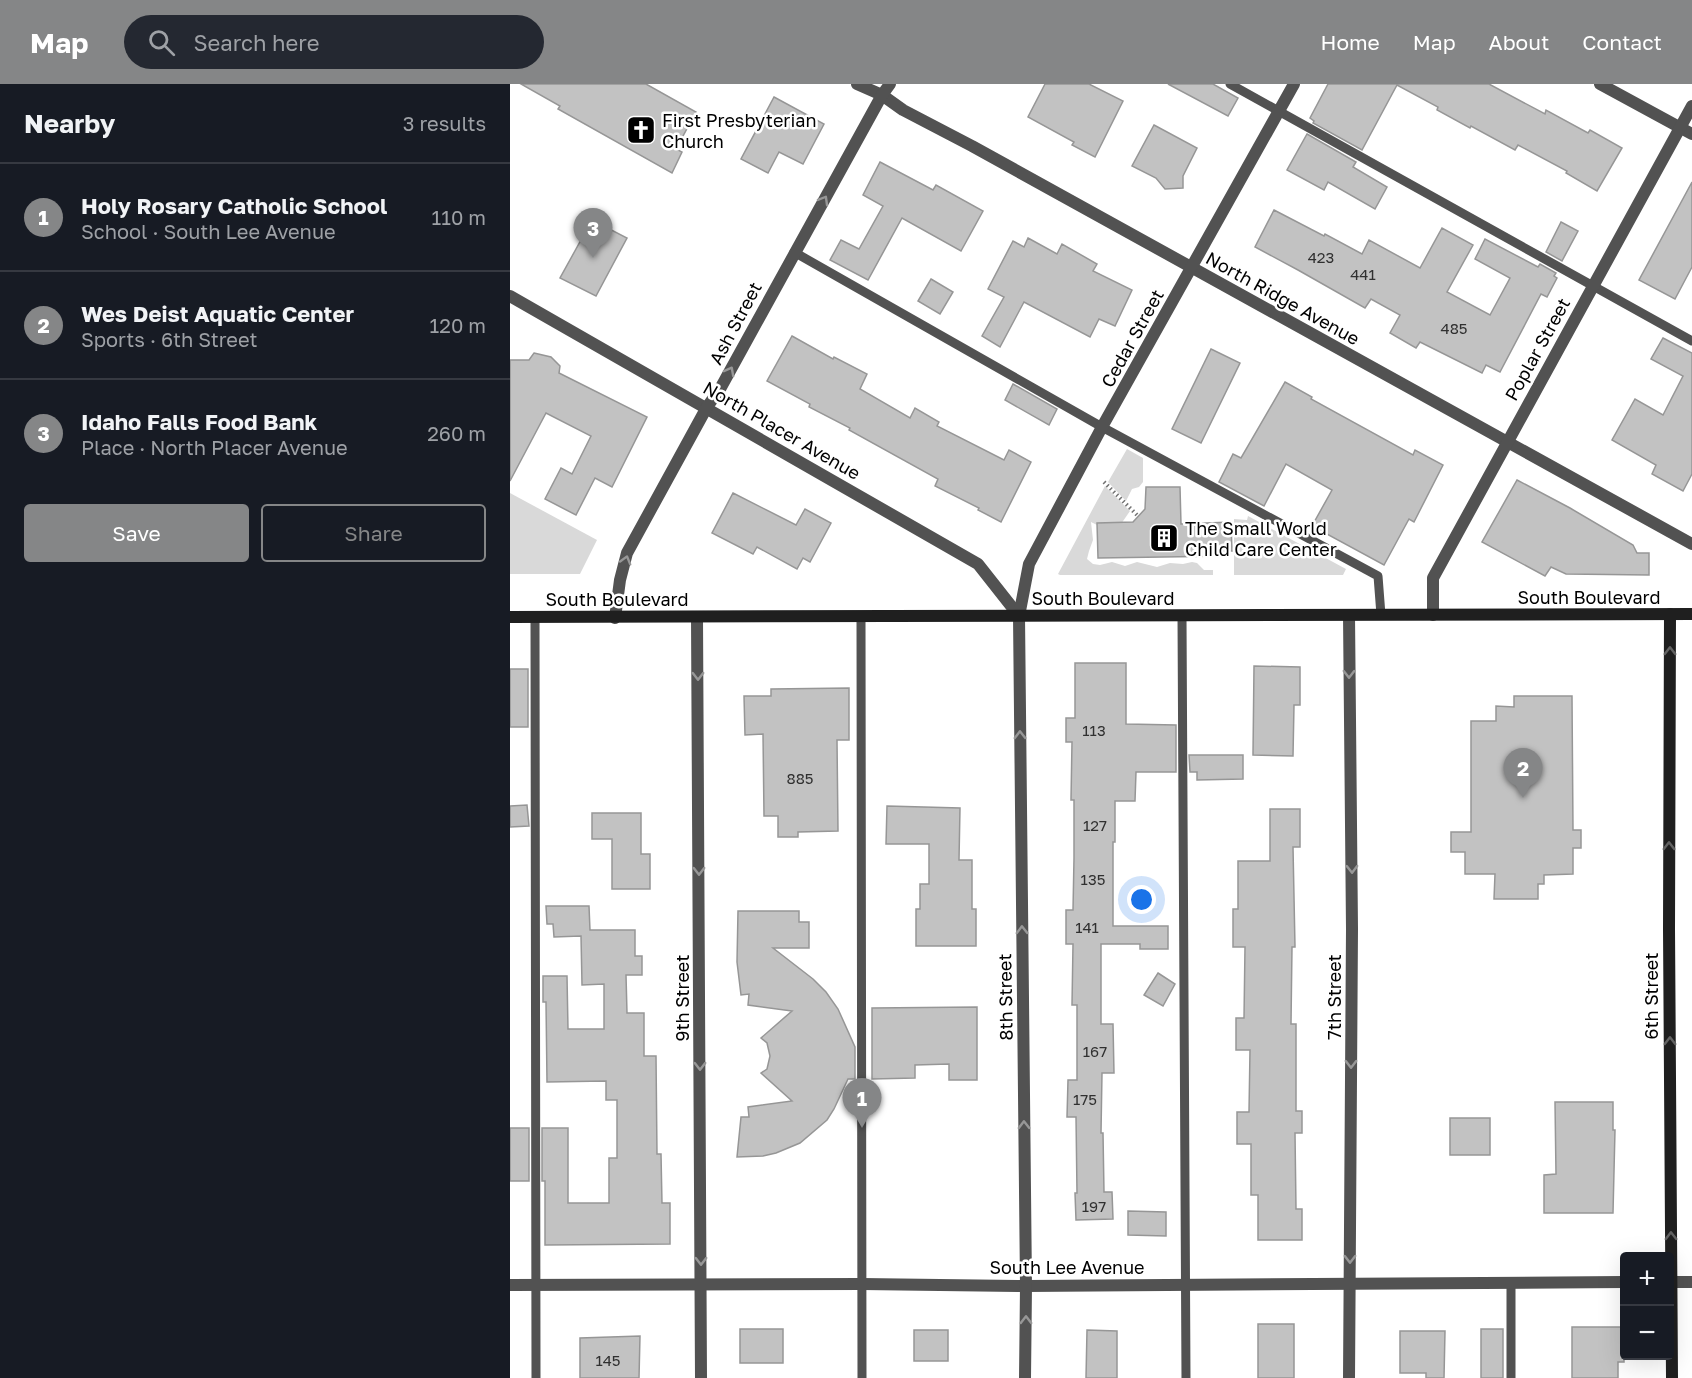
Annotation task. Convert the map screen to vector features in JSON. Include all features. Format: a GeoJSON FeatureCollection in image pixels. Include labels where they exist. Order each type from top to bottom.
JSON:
{"type":"FeatureCollection","features":[{"type":"Feature","properties":{"kind":"street","name":"North Ridge Avenue"},"geometry":{"type":"LineString","coordinates":[[857,84],[882,95],[903,110],[1692,544]]}},
{"type":"Feature","properties":{"kind":"street","name":"Ash Street"},"geometry":{"type":"LineString","coordinates":[[615,618],[620,580],[627,553],[890,84]]}},
{"type":"Feature","properties":{"kind":"street","name":"Cedar Street"},"geometry":{"type":"LineString","coordinates":[[1019,616],[1029,564],[1102,427],[1294,84]]}},
{"type":"Feature","properties":{"kind":"street"},"geometry":{"type":"LineString","coordinates":[[1600,84],[1692,135]]}},
{"type":"Feature","properties":{"kind":"street","name":"Poplar Street"},"geometry":{"type":"LineString","coordinates":[[1433,615],[1433,578],[1692,106]]}},
{"type":"Feature","properties":{"kind":"street","name":"North Placer Avenue"},"geometry":{"type":"LineString","coordinates":[[510,296],[978,564],[1019,616]]}},
{"type":"Feature","properties":{"kind":"street","name":"6th Street"},"geometry":{"type":"LineString","coordinates":[[1670,614],[1670,1252]]}},
{"type":"Feature","properties":{"kind":"street","name":"South Boulevard"},"geometry":{"type":"LineString","coordinates":[[511,618],[1692,614]]}},
{"type":"Feature","properties":{"kind":"street","name":"7th Street"},"geometry":{"type":"LineString","coordinates":[[1349,615],[1352,929],[1349,1378]]}},
{"type":"Feature","properties":{"kind":"street","name":"8th Street"},"geometry":{"type":"LineString","coordinates":[[1019,616],[1026,1378]]}},
{"type":"Feature","properties":{"kind":"street","name":"9th Street"},"geometry":{"type":"LineString","coordinates":[[697,617],[701,1378]]}},
{"type":"Feature","properties":{"kind":"street","name":"South Lee Avenue"},"geometry":{"type":"LineString","coordinates":[[510,1285],[1026,1286],[1620,1282]]}},
{"type":"Feature","properties":{"kind":"street"},"geometry":{"type":"LineString","coordinates":[[1674,1282],[1692,1282]]}},
{"type":"Feature","properties":{"kind":"street","name":"6th Street"},"geometry":{"type":"LineString","coordinates":[[1670,1306],[1672,1378]]}},
{"type":"Feature","properties":{"kind":"lane"},"geometry":{"type":"LineString","coordinates":[[1230,84],[1692,341]]}},
{"type":"Feature","properties":{"kind":"lane"},"geometry":{"type":"LineString","coordinates":[[794,252],[1102,427],[1378,576],[1381,615]]}},
{"type":"Feature","properties":{"kind":"lane"},"geometry":{"type":"LineString","coordinates":[[1182,616],[1186,1378]]}},
{"type":"Feature","properties":{"kind":"lane"},"geometry":{"type":"LineString","coordinates":[[861,617],[862,1378]]}},
{"type":"Feature","properties":{"kind":"lane"},"geometry":{"type":"LineString","coordinates":[[535,618],[536,1378]]}},
{"type":"Feature","properties":{"kind":"lane"},"geometry":{"type":"LineString","coordinates":[[1510,1283],[1511,1378]]}},
{"type":"Feature","properties":{"kind":"path"},"geometry":{"type":"LineString","coordinates":[[1104,482],[1138,516]]}},
{"type":"Feature","properties":{"kind":"shaded area"},"geometry":{"type":"Polygon","coordinates":[[[1127,449],[1143,458],[1143,482],[1139,487],[1132,489],[1126,501],[1108,482],[1127,449]]]}},
{"type":"Feature","properties":{"kind":"shaded area"},"geometry":{"type":"Polygon","coordinates":[[[1105,486],[1130,511],[1121,524],[1121,522],[1098,523],[1097,525],[1091,522],[1093,540],[1087,559],[1093,564],[1112,562],[1125,566],[1137,562],[1157,567],[1170,563],[1192,562],[1197,563],[1204,570],[1213,570],[1213,575],[1058,574],[1105,486]]]}},
{"type":"Feature","properties":{"kind":"shaded area"},"geometry":{"type":"Polygon","coordinates":[[[510,493],[597,540],[580,574],[510,574],[510,493]]]}},
{"type":"Feature","properties":{"kind":"shaded area"},"geometry":{"type":"Polygon","coordinates":[[[1248,516],[1346,569],[1343,575],[1234,575],[1234,519],[1247,520],[1248,516]]]}},
{"type":"Feature","properties":{"kind":"building","name":"First Presbyterian Church"},"geometry":{"type":"Polygon","coordinates":[[[521,84],[646,84],[696,112],[676,149],[682,152],[672,173],[558,109],[560,106],[521,84]]]}},
{"type":"Feature","properties":{"kind":"building"},"geometry":{"type":"Polygon","coordinates":[[[1045,84],[1089,84],[1123,101],[1095,157],[1072,145],[1074,142],[1028,117],[1045,84]]]}},
{"type":"Feature","properties":{"kind":"building"},"geometry":{"type":"Polygon","coordinates":[[[1168,84],[1213,84],[1238,98],[1228,116],[1168,84]]]}},
{"type":"Feature","properties":{"kind":"building"},"geometry":{"type":"Polygon","coordinates":[[[1328,84],[1489,84],[1545,114],[1546,110],[1622,148],[1597,191],[1566,173],[1567,171],[1518,145],[1515,150],[1471,126],[1470,128],[1437,110],[1438,107],[1397,85],[1362,150],[1313,123],[1314,121],[1310,118],[1328,84]]]}},
{"type":"Feature","properties":{"kind":"building"},"geometry":{"type":"Polygon","coordinates":[[[774,97],[824,124],[803,164],[779,152],[768,173],[741,159],[774,97]]]}},
{"type":"Feature","properties":{"kind":"building"},"geometry":{"type":"Polygon","coordinates":[[[1154,125],[1197,148],[1183,176],[1183,188],[1165,189],[1156,178],[1132,166],[1154,125]]]}},
{"type":"Feature","properties":{"kind":"building"},"geometry":{"type":"Polygon","coordinates":[[[1307,134],[1356,162],[1353,167],[1387,187],[1375,209],[1328,182],[1324,190],[1287,170],[1307,134]]]}},
{"type":"Feature","properties":{"kind":"building"},"geometry":{"type":"Polygon","coordinates":[[[880,162],[933,190],[936,185],[983,211],[961,251],[902,218],[868,280],[830,260],[841,240],[859,249],[883,206],[863,195],[880,162]]]}},
{"type":"Feature","properties":{"kind":"building"},"geometry":{"type":"Polygon","coordinates":[[[1692,182],[1692,267],[1675,299],[1639,280],[1692,182]]]}},
{"type":"Feature","properties":{"kind":"building"},"geometry":{"type":"Polygon","coordinates":[[[1274,210],[1362,254],[1369,240],[1420,268],[1442,228],[1473,245],[1447,292],[1490,315],[1510,278],[1475,259],[1485,239],[1538,267],[1540,264],[1556,273],[1554,276],[1557,278],[1547,297],[1541,294],[1500,372],[1486,365],[1482,373],[1420,342],[1416,348],[1390,333],[1400,315],[1371,299],[1365,308],[1255,247],[1274,210]]]}},
{"type":"Feature","properties":{"kind":"building"},"geometry":{"type":"Polygon","coordinates":[[[592,220],[627,238],[596,296],[560,278],[592,220]]]}},
{"type":"Feature","properties":{"kind":"building"},"geometry":{"type":"Polygon","coordinates":[[[1561,222],[1578,231],[1562,261],[1546,252],[1561,222]]]}},
{"type":"Feature","properties":{"kind":"building"},"geometry":{"type":"Polygon","coordinates":[[[1028,238],[1057,254],[1062,244],[1097,264],[1093,271],[1132,290],[1115,326],[1099,319],[1090,337],[1024,302],[1000,347],[982,336],[1004,297],[988,289],[1013,241],[1024,247],[1028,238]]]}},
{"type":"Feature","properties":{"kind":"building"},"geometry":{"type":"Polygon","coordinates":[[[931,279],[953,292],[940,314],[918,301],[931,279]]]}},
{"type":"Feature","properties":{"kind":"building"},"geometry":{"type":"Polygon","coordinates":[[[792,336],[833,359],[834,357],[867,374],[860,389],[910,418],[915,408],[939,422],[937,426],[1004,460],[1009,450],[1031,462],[1001,522],[935,486],[938,479],[767,381],[792,336]]]}},
{"type":"Feature","properties":{"kind":"building"},"geometry":{"type":"Polygon","coordinates":[[[1663,338],[1692,353],[1692,474],[1683,491],[1652,474],[1656,465],[1612,440],[1635,399],[1663,415],[1683,376],[1651,359],[1663,338]]]}},
{"type":"Feature","properties":{"kind":"building"},"geometry":{"type":"Polygon","coordinates":[[[1211,349],[1240,363],[1201,443],[1172,429],[1211,349]]]}},
{"type":"Feature","properties":{"kind":"building"},"geometry":{"type":"Polygon","coordinates":[[[534,353],[551,357],[560,366],[559,373],[647,417],[612,487],[595,478],[576,515],[545,499],[561,468],[572,474],[591,436],[546,413],[510,481],[510,360],[529,360],[534,353]]]}},
{"type":"Feature","properties":{"kind":"building"},"geometry":{"type":"Polygon","coordinates":[[[1285,382],[1312,397],[1311,399],[1413,455],[1415,450],[1443,465],[1414,522],[1409,519],[1384,565],[1312,526],[1332,490],[1286,464],[1264,506],[1219,482],[1233,454],[1241,458],[1285,382]]]}},
{"type":"Feature","properties":{"kind":"building"},"geometry":{"type":"Polygon","coordinates":[[[1013,384],[1057,409],[1049,425],[1005,400],[1013,384]]]}},
{"type":"Feature","properties":{"kind":"building"},"geometry":{"type":"Polygon","coordinates":[[[1517,480],[1633,545],[1637,553],[1649,553],[1649,575],[1566,574],[1551,567],[1545,576],[1482,542],[1517,480]]]}},
{"type":"Feature","properties":{"kind":"building","name":"The Small World Child Care Center"},"geometry":{"type":"Polygon","coordinates":[[[1146,487],[1180,487],[1181,524],[1231,522],[1232,551],[1228,551],[1228,556],[1098,558],[1097,523],[1133,522],[1145,509],[1146,487]]]}},
{"type":"Feature","properties":{"kind":"building"},"geometry":{"type":"Polygon","coordinates":[[[733,493],[796,525],[805,509],[831,523],[810,562],[803,558],[797,569],[757,547],[753,554],[712,533],[733,493]]]}},
{"type":"Feature","properties":{"kind":"building"},"geometry":{"type":"Polygon","coordinates":[[[1075,663],[1126,663],[1126,724],[1176,725],[1176,772],[1136,772],[1135,801],[1115,801],[1113,926],[1168,926],[1168,949],[1140,949],[1140,944],[1101,944],[1101,1024],[1113,1024],[1114,1073],[1102,1073],[1101,1133],[1103,1133],[1104,1192],[1112,1192],[1113,1219],[1076,1220],[1076,1117],[1067,1117],[1068,1080],[1077,1080],[1077,1005],[1072,1005],[1073,944],[1066,944],[1066,910],[1073,910],[1074,800],[1071,800],[1072,742],[1066,742],[1066,718],[1075,718],[1075,663]]]}},
{"type":"Feature","properties":{"kind":"building"},"geometry":{"type":"Polygon","coordinates":[[[1254,666],[1300,667],[1300,705],[1294,705],[1293,756],[1253,755],[1254,666]]]}},
{"type":"Feature","properties":{"kind":"building"},"geometry":{"type":"Polygon","coordinates":[[[510,669],[528,669],[528,727],[510,727],[510,669]]]}},
{"type":"Feature","properties":{"kind":"building"},"geometry":{"type":"Polygon","coordinates":[[[849,688],[849,740],[837,740],[838,831],[798,832],[798,837],[778,837],[778,816],[764,816],[763,734],[745,735],[744,696],[771,696],[771,689],[849,688]]]}},
{"type":"Feature","properties":{"kind":"building"},"geometry":{"type":"Polygon","coordinates":[[[1514,696],[1572,696],[1573,830],[1581,830],[1581,848],[1573,848],[1573,874],[1544,875],[1544,884],[1538,884],[1538,899],[1494,899],[1495,874],[1465,874],[1465,852],[1451,852],[1451,832],[1471,832],[1471,721],[1496,721],[1496,706],[1514,707],[1514,696]]]}},
{"type":"Feature","properties":{"kind":"building"},"geometry":{"type":"Polygon","coordinates":[[[1189,755],[1243,755],[1243,779],[1197,780],[1197,772],[1190,772],[1189,755]]]}},
{"type":"Feature","properties":{"kind":"building"},"geometry":{"type":"Polygon","coordinates":[[[527,805],[529,826],[510,827],[510,806],[527,805]]]}},
{"type":"Feature","properties":{"kind":"building"},"geometry":{"type":"Polygon","coordinates":[[[887,806],[960,808],[959,860],[972,860],[972,909],[976,909],[976,946],[916,946],[916,909],[920,909],[920,884],[929,884],[929,844],[886,844],[887,806]]]}},
{"type":"Feature","properties":{"kind":"building"},"geometry":{"type":"Polygon","coordinates":[[[1270,809],[1300,809],[1300,847],[1293,847],[1295,947],[1292,947],[1291,1024],[1296,1024],[1296,1111],[1302,1111],[1302,1133],[1295,1133],[1296,1209],[1302,1209],[1302,1240],[1258,1240],[1258,1195],[1251,1195],[1251,1144],[1237,1144],[1237,1112],[1249,1112],[1250,1050],[1236,1050],[1236,1018],[1244,1018],[1245,947],[1233,947],[1233,909],[1238,909],[1238,861],[1270,861],[1270,809]]]}},
{"type":"Feature","properties":{"kind":"building"},"geometry":{"type":"Polygon","coordinates":[[[592,813],[641,813],[641,854],[650,854],[650,889],[612,889],[612,839],[592,839],[592,813]]]}},
{"type":"Feature","properties":{"kind":"building"},"geometry":{"type":"Polygon","coordinates":[[[546,906],[589,906],[590,930],[635,930],[635,956],[642,956],[642,975],[626,975],[627,1013],[644,1013],[644,1056],[656,1056],[657,1154],[661,1154],[662,1203],[670,1203],[670,1244],[545,1245],[542,1128],[568,1128],[568,1203],[609,1203],[609,1158],[617,1158],[617,1100],[606,1100],[606,1081],[547,1082],[546,1002],[543,1002],[543,976],[567,976],[568,1029],[604,1029],[604,984],[582,985],[581,936],[554,937],[553,924],[547,924],[546,906]]]}},
{"type":"Feature","properties":{"kind":"building"},"geometry":{"type":"Polygon","coordinates":[[[738,911],[799,911],[799,922],[809,922],[809,948],[773,948],[826,992],[838,1009],[855,1047],[855,1079],[848,1079],[827,1120],[800,1143],[763,1156],[737,1157],[741,1117],[749,1117],[748,1107],[792,1101],[761,1073],[767,1069],[770,1056],[767,1043],[761,1038],[792,1011],[748,1005],[749,994],[741,995],[737,962],[738,911]]]}},
{"type":"Feature","properties":{"kind":"building"},"geometry":{"type":"Polygon","coordinates":[[[1158,973],[1175,984],[1163,1006],[1144,995],[1158,973]]]}},
{"type":"Feature","properties":{"kind":"building"},"geometry":{"type":"Polygon","coordinates":[[[977,1007],[977,1080],[949,1080],[949,1064],[915,1065],[915,1078],[872,1079],[872,1008],[977,1007]]]}},
{"type":"Feature","properties":{"kind":"building"},"geometry":{"type":"Polygon","coordinates":[[[1555,1102],[1613,1102],[1613,1130],[1615,1130],[1613,1213],[1544,1213],[1544,1175],[1556,1174],[1555,1102]]]}},
{"type":"Feature","properties":{"kind":"building"},"geometry":{"type":"Polygon","coordinates":[[[1450,1118],[1490,1118],[1490,1155],[1450,1155],[1450,1118]]]}},
{"type":"Feature","properties":{"kind":"building"},"geometry":{"type":"Polygon","coordinates":[[[510,1128],[529,1128],[529,1181],[510,1181],[510,1128]]]}},
{"type":"Feature","properties":{"kind":"building"},"geometry":{"type":"Polygon","coordinates":[[[1128,1211],[1166,1212],[1166,1236],[1128,1235],[1128,1211]]]}},
{"type":"Feature","properties":{"kind":"building"},"geometry":{"type":"Polygon","coordinates":[[[1258,1324],[1294,1324],[1294,1378],[1258,1378],[1258,1324]]]}},
{"type":"Feature","properties":{"kind":"building"},"geometry":{"type":"Polygon","coordinates":[[[1572,1327],[1620,1327],[1620,1360],[1624,1362],[1618,1362],[1618,1378],[1572,1378],[1572,1327]]]}},
{"type":"Feature","properties":{"kind":"building"},"geometry":{"type":"Polygon","coordinates":[[[740,1329],[783,1329],[783,1363],[740,1363],[740,1329]]]}},
{"type":"Feature","properties":{"kind":"building"},"geometry":{"type":"Polygon","coordinates":[[[1481,1329],[1503,1329],[1503,1378],[1481,1378],[1481,1329]]]}},
{"type":"Feature","properties":{"kind":"building"},"geometry":{"type":"Polygon","coordinates":[[[914,1330],[948,1330],[948,1361],[914,1361],[914,1330]]]}},
{"type":"Feature","properties":{"kind":"building"},"geometry":{"type":"Polygon","coordinates":[[[1087,1330],[1117,1331],[1117,1378],[1086,1378],[1087,1330]]]}},
{"type":"Feature","properties":{"kind":"building"},"geometry":{"type":"Polygon","coordinates":[[[1400,1331],[1445,1331],[1444,1378],[1426,1378],[1426,1373],[1400,1373],[1400,1331]]]}},
{"type":"Feature","properties":{"kind":"building"},"geometry":{"type":"Polygon","coordinates":[[[640,1336],[639,1378],[580,1378],[580,1338],[640,1336]]]}},
{"type":"Feature","properties":{"kind":"place","name":"First Presbyterian Church"},"geometry":{"type":"Point","coordinates":[641,130]}},
{"type":"Feature","properties":{"kind":"place","name":"Idaho Falls Food Bank"},"geometry":{"type":"Point","coordinates":[593,258]}},
{"type":"Feature","properties":{"kind":"place","name":"The Small World Child Care Center"},"geometry":{"type":"Point","coordinates":[1164,538]}},
{"type":"Feature","properties":{"kind":"place","name":"Wes Deist Aquatic Center"},"geometry":{"type":"Point","coordinates":[1523,798]}},
{"type":"Feature","properties":{"kind":"place","name":"Holy Rosary Catholic School"},"geometry":{"type":"Point","coordinates":[862,1128]}}]}
